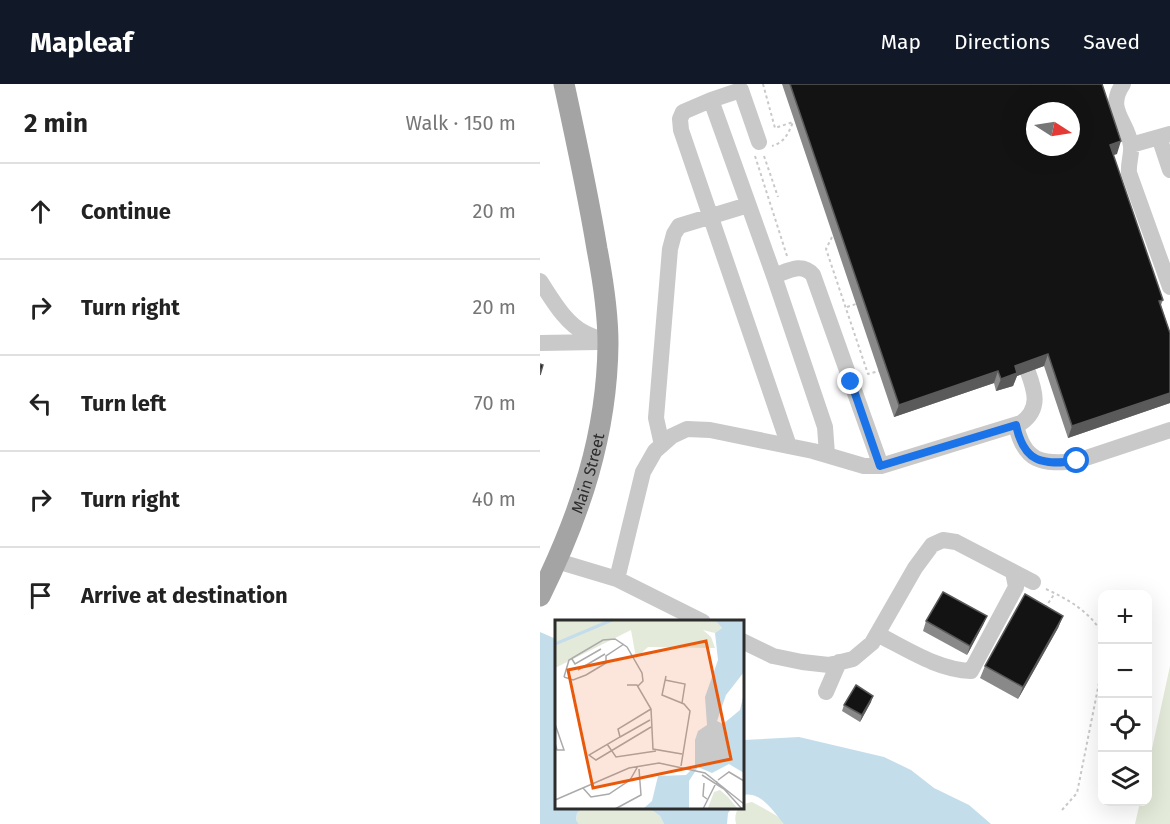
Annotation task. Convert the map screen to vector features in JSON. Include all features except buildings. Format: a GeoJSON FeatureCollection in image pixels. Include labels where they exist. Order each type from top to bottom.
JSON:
{"type":"FeatureCollection","features":[{"type":"Feature","properties":{"kind":"main road","name":"Main Street"},"geometry":{"type":"LineString","coordinates":[[540,596],[580,504],[595,451],[606,386],[608,342],[604,290],[592,217],[564,84]]}},
{"type":"Feature","properties":{"kind":"street"},"geometry":{"type":"LineString","coordinates":[[1123,84],[1115,100],[1116,109],[1131,145],[1129,173],[1170,287]]}},
{"type":"Feature","properties":{"kind":"street"},"geometry":{"type":"LineString","coordinates":[[763,145],[741,90],[683,112],[680,119],[681,130],[789,446]]}},
{"type":"Feature","properties":{"kind":"street"},"geometry":{"type":"LineString","coordinates":[[711,100],[825,427],[827,454]]}},
{"type":"Feature","properties":{"kind":"street"},"geometry":{"type":"LineString","coordinates":[[1131,145],[1164,135],[1170,170]]}},
{"type":"Feature","properties":{"kind":"street"},"geometry":{"type":"LineString","coordinates":[[662,445],[656,418],[670,249],[674,234],[679,226],[748,205]]}},
{"type":"Feature","properties":{"kind":"street"},"geometry":{"type":"LineString","coordinates":[[774,276],[800,267],[808,269],[813,275],[880,466]]}},
{"type":"Feature","properties":{"kind":"street"},"geometry":{"type":"LineString","coordinates":[[540,281],[559,309],[583,333],[608,342]]}},
{"type":"Feature","properties":{"kind":"street"},"geometry":{"type":"LineString","coordinates":[[540,344],[608,342]]}},
{"type":"Feature","properties":{"kind":"street"},"geometry":{"type":"LineString","coordinates":[[617,579],[642,472],[654,452],[672,436],[689,429],[710,430],[827,454],[864,465],[880,466],[1016,425],[1028,418],[1034,410],[1036,400],[1028,372]]}},
{"type":"Feature","properties":{"kind":"street"},"geometry":{"type":"LineString","coordinates":[[1016,425],[1019,441],[1025,452],[1047,462],[1062,463],[1077,461],[1170,430]]}},
{"type":"Feature","properties":{"kind":"street"},"geometry":{"type":"LineString","coordinates":[[744,642],[772,656],[829,665],[853,659],[872,643],[915,568],[932,545],[943,540],[956,542],[1033,582]]}},
{"type":"Feature","properties":{"kind":"street"},"geometry":{"type":"LineString","coordinates":[[557,561],[617,579],[701,620]]}},
{"type":"Feature","properties":{"kind":"street"},"geometry":{"type":"LineString","coordinates":[[877,634],[936,663],[956,670],[971,671],[1016,587],[1013,572]]}},
{"type":"Feature","properties":{"kind":"street"},"geometry":{"type":"LineString","coordinates":[[826,692],[839,662]]}},
{"type":"Feature","properties":{"kind":"path"},"geometry":{"type":"LineString","coordinates":[[763,84],[775,128],[793,122],[786,138],[780,144],[763,145]]}},
{"type":"Feature","properties":{"kind":"path"},"geometry":{"type":"LineString","coordinates":[[778,197],[764,153],[755,156],[788,257]]}},
{"type":"Feature","properties":{"kind":"path"},"geometry":{"type":"LineString","coordinates":[[832,237],[826,249],[868,374],[879,371]]}},
{"type":"Feature","properties":{"kind":"path"},"geometry":{"type":"LineString","coordinates":[[846,307],[856,304]]}},
{"type":"Feature","properties":{"kind":"path"},"geometry":{"type":"LineString","coordinates":[[1033,582],[1054,592],[1093,618],[1098,626]]}},
{"type":"Feature","properties":{"kind":"path"},"geometry":{"type":"LineString","coordinates":[[1042,613],[1054,592]]}},
{"type":"Feature","properties":{"kind":"path"},"geometry":{"type":"LineString","coordinates":[[1062,810],[1077,793],[1098,688]]}},
{"type":"Feature","properties":{"kind":"green space"},"geometry":{"type":"Polygon","coordinates":[[[1170,666],[1170,824],[1135,824],[1139,806],[1152,806],[1152,749],[1170,666]]]}},
{"type":"Feature","properties":{"kind":"green space"},"geometry":{"type":"Polygon","coordinates":[[[752,802],[788,824],[736,824],[738,809],[744,809],[744,804],[752,802]]]}},
{"type":"Feature","properties":{"kind":"green space"},"geometry":{"type":"Polygon","coordinates":[[[582,809],[650,809],[660,816],[664,824],[579,824],[576,820],[577,813],[582,809]]]}},
{"type":"Feature","properties":{"kind":"water"},"geometry":{"type":"Polygon","coordinates":[[[540,632],[555,639],[555,809],[582,809],[577,813],[576,820],[579,824],[540,824],[540,632]]]}},
{"type":"Feature","properties":{"kind":"water"},"geometry":{"type":"Polygon","coordinates":[[[799,737],[884,757],[911,770],[934,788],[969,805],[991,824],[784,824],[761,799],[744,795],[744,740],[799,737]]]}},
{"type":"Feature","properties":{"kind":"water"},"geometry":{"type":"Polygon","coordinates":[[[650,809],[731,809],[728,813],[727,824],[664,824],[660,816],[650,809]]]}},
{"type":"Feature","properties":{"kind":"route"},"geometry":{"type":"LineString","coordinates":[[851,382],[880,466],[1016,425],[1019,441],[1025,452],[1035,458],[1047,462],[1077,461]]}}]}
